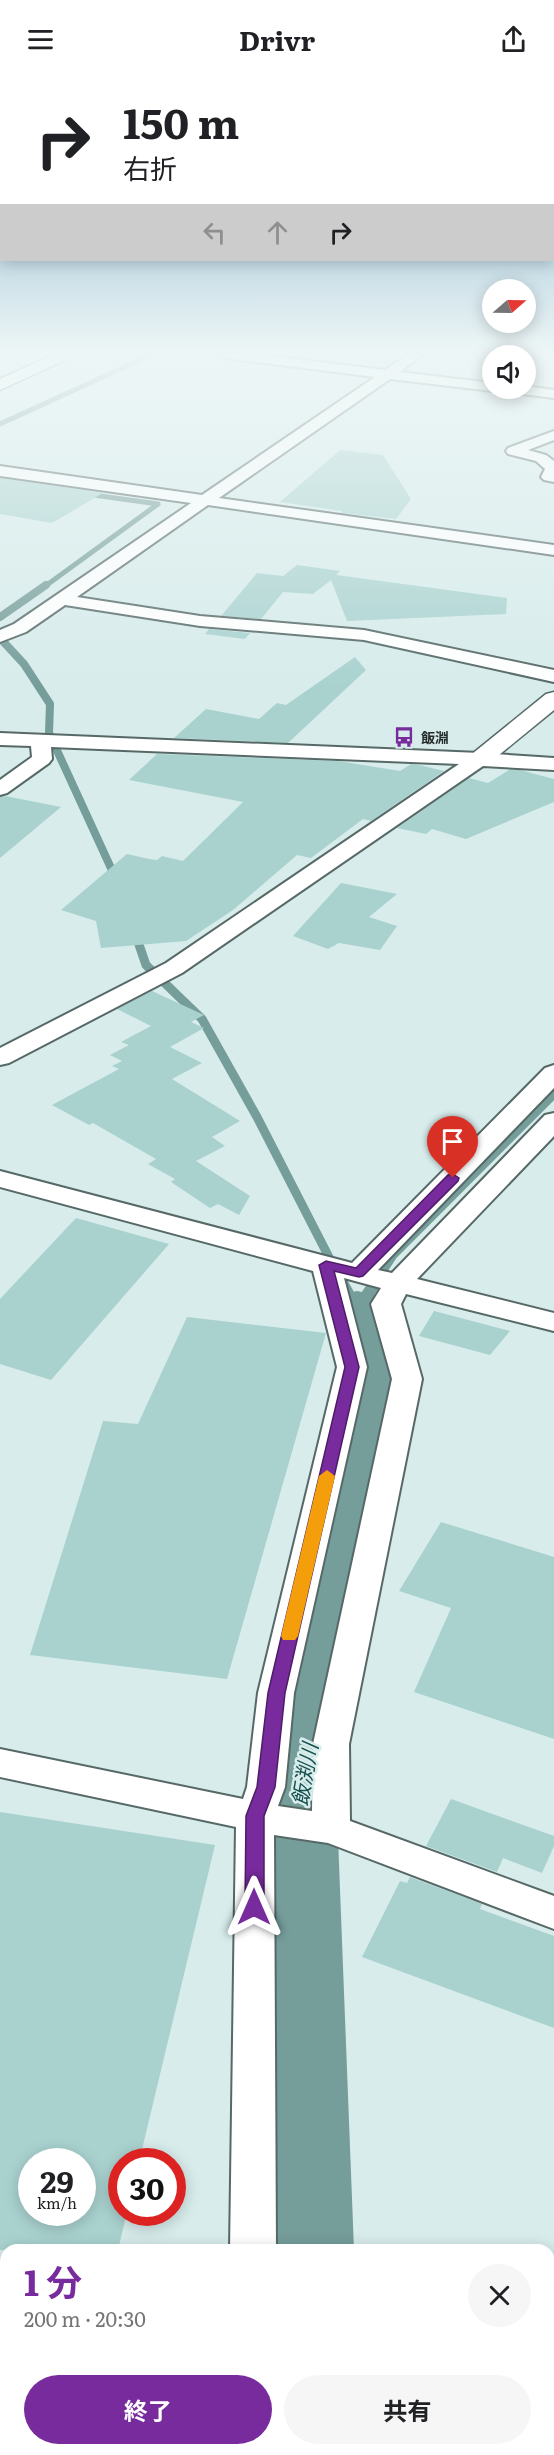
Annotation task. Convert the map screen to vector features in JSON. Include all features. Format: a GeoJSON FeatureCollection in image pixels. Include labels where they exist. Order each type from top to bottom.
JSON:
{"type":"FeatureCollection","features":[{"type":"Feature","properties":{"kind":"main road"},"geometry":{"type":"LineString","coordinates":[[480,759],[554,699]]}},
{"type":"Feature","properties":{"kind":"street"},"geometry":{"type":"LineString","coordinates":[[7,634],[255,465]]}},
{"type":"Feature","properties":{"kind":"street"},"geometry":{"type":"LineString","coordinates":[[550,465],[554,468],[549,477],[554,477]]}},
{"type":"Feature","properties":{"kind":"street"},"geometry":{"type":"LineString","coordinates":[[0,471],[554,550]]}},
{"type":"Feature","properties":{"kind":"street"},"geometry":{"type":"LineString","coordinates":[[59,599],[200,621],[364,635],[554,676]]}},
{"type":"Feature","properties":{"kind":"street"},"geometry":{"type":"LineString","coordinates":[[0,739],[554,764]]}},
{"type":"Feature","properties":{"kind":"street"},"geometry":{"type":"LineString","coordinates":[[0,789],[42,759],[44,742]]}},
{"type":"Feature","properties":{"kind":"street"},"geometry":{"type":"LineString","coordinates":[[0,1058],[172,969],[480,759]]}},
{"type":"Feature","properties":{"kind":"street"},"geometry":{"type":"LineString","coordinates":[[346,1270],[554,1073]]}},
{"type":"Feature","properties":{"kind":"street"},"geometry":{"type":"LineString","coordinates":[[331,1829],[331,1744],[407,1379],[386,1304],[397,1283],[554,1121]]}},
{"type":"Feature","properties":{"kind":"street"},"geometry":{"type":"LineString","coordinates":[[0,1179],[554,1322]]}},
{"type":"Feature","properties":{"kind":"street"},"geometry":{"type":"LineString","coordinates":[[253,2244],[262,1818],[276,1693],[352,1367],[346,1270]]}},
{"type":"Feature","properties":{"kind":"street"},"geometry":{"type":"LineString","coordinates":[[0,1763],[262,1818],[331,1829],[554,1913]]}},
{"type":"Feature","properties":{"kind":"building"},"geometry":{"type":"Polygon","coordinates":[[[323,465],[389,465],[411,499],[396,519],[342,513],[342,511],[280,502],[323,465]]]}},
{"type":"Feature","properties":{"kind":"building"},"geometry":{"type":"Polygon","coordinates":[[[0,478],[103,493],[52,523],[0,514],[0,478]]]}},
{"type":"Feature","properties":{"kind":"building"},"geometry":{"type":"Polygon","coordinates":[[[297,565],[340,571],[336,575],[507,598],[506,614],[347,621],[331,580],[313,594],[283,592],[261,619],[221,616],[257,573],[283,576],[297,565]]]}},
{"type":"Feature","properties":{"kind":"building"},"geometry":{"type":"Polygon","coordinates":[[[209,629],[250,633],[245,639],[205,634],[209,629]]]}},
{"type":"Feature","properties":{"kind":"building"},"geometry":{"type":"Polygon","coordinates":[[[355,657],[366,670],[288,743],[174,738],[206,709],[259,719],[277,703],[286,705],[355,657]]]}},
{"type":"Feature","properties":{"kind":"building"},"geometry":{"type":"Polygon","coordinates":[[[157,754],[338,761],[400,771],[411,764],[444,771],[371,821],[363,819],[311,858],[297,855],[233,910],[186,941],[101,948],[96,921],[61,910],[127,854],[157,860],[162,856],[183,861],[243,802],[129,780],[157,754]]]}},
{"type":"Feature","properties":{"kind":"building"},"geometry":{"type":"Polygon","coordinates":[[[509,770],[520,770],[554,779],[554,802],[466,839],[432,829],[426,834],[397,828],[469,778],[488,783],[509,770]]]}},
{"type":"Feature","properties":{"kind":"building"},"geometry":{"type":"Polygon","coordinates":[[[0,797],[61,807],[0,858],[0,797]]]}},
{"type":"Feature","properties":{"kind":"building"},"geometry":{"type":"Polygon","coordinates":[[[341,883],[397,894],[369,917],[397,926],[380,950],[339,943],[328,949],[293,936],[341,883]]]}},
{"type":"Feature","properties":{"kind":"building"},"geometry":{"type":"Polygon","coordinates":[[[152,991],[204,1015],[191,1022],[204,1028],[170,1047],[202,1063],[172,1079],[240,1121],[212,1137],[225,1146],[196,1161],[250,1196],[239,1215],[218,1204],[210,1208],[171,1182],[175,1179],[148,1164],[156,1159],[93,1123],[89,1125],[52,1105],[119,1069],[112,1066],[122,1061],[110,1055],[129,1045],[121,1042],[151,1026],[117,1009],[152,991]]]}},
{"type":"Feature","properties":{"kind":"building"},"geometry":{"type":"Polygon","coordinates":[[[76,1218],[169,1244],[51,1380],[0,1364],[0,1299],[76,1218]]]}},
{"type":"Feature","properties":{"kind":"building"},"geometry":{"type":"Polygon","coordinates":[[[434,1311],[510,1331],[490,1355],[419,1336],[434,1311]]]}},
{"type":"Feature","properties":{"kind":"building"},"geometry":{"type":"Polygon","coordinates":[[[187,1317],[326,1333],[227,1679],[30,1655],[103,1421],[138,1424],[187,1317]]]}},
{"type":"Feature","properties":{"kind":"building"},"geometry":{"type":"Polygon","coordinates":[[[441,1522],[554,1557],[554,1739],[414,1692],[451,1608],[399,1591],[441,1522]]]}},
{"type":"Feature","properties":{"kind":"building"},"geometry":{"type":"Polygon","coordinates":[[[451,1799],[554,1836],[554,1846],[542,1873],[503,1858],[497,1872],[426,1846],[451,1799]]]}},
{"type":"Feature","properties":{"kind":"building"},"geometry":{"type":"Polygon","coordinates":[[[0,1812],[215,1845],[142,2148],[108,2148],[108,2226],[124,2226],[119,2244],[0,2244],[0,1812]]]}},
{"type":"Feature","properties":{"kind":"building"},"geometry":{"type":"Polygon","coordinates":[[[410,1877],[482,1904],[480,1909],[554,1936],[554,2028],[362,1957],[400,1881],[407,1883],[410,1877]]]}},
{"type":"Feature","properties":{"kind":"waterway"},"geometry":{"type":"LineString","coordinates":[[44,587],[158,504],[86,494]]}},
{"type":"Feature","properties":{"kind":"waterway"},"geometry":{"type":"LineString","coordinates":[[0,617],[46,585]]}},
{"type":"Feature","properties":{"kind":"waterway"},"geometry":{"type":"LineString","coordinates":[[0,638],[24,664],[50,704],[49,733],[116,879]]}},
{"type":"Feature","properties":{"kind":"waterway"},"geometry":{"type":"LineString","coordinates":[[135,933],[146,965],[202,1019],[257,1117],[334,1267]]}},
{"type":"Feature","properties":{"kind":"waterway"},"geometry":{"type":"LineString","coordinates":[[376,1281],[393,1255],[554,1094]]}},
{"type":"Feature","properties":{"kind":"waterway","name":"飯渕川"},"geometry":{"type":"LineString","coordinates":[[341,1281],[357,1310],[377,1280]]}},
{"type":"Feature","properties":{"kind":"waterway","name":"飯渕川"},"geometry":{"type":"LineString","coordinates":[[304,2244],[295,1812],[381,1363],[357,1310]]}},
{"type":"Feature","properties":{"kind":"slow traffic"},"geometry":{"type":"LineString","coordinates":[[289,1636],[327,1476]]}},
{"type":"Feature","properties":{"kind":"place","name":"飯淵"},"geometry":{"type":"Point","coordinates":[404,737]}},
{"type":"Feature","properties":{"kind":"route"},"geometry":{"type":"LineString","coordinates":[[254,1907],[255,1816],[266,1787],[276,1693],[352,1367],[326,1265],[359,1273],[453,1178]]}}]}
